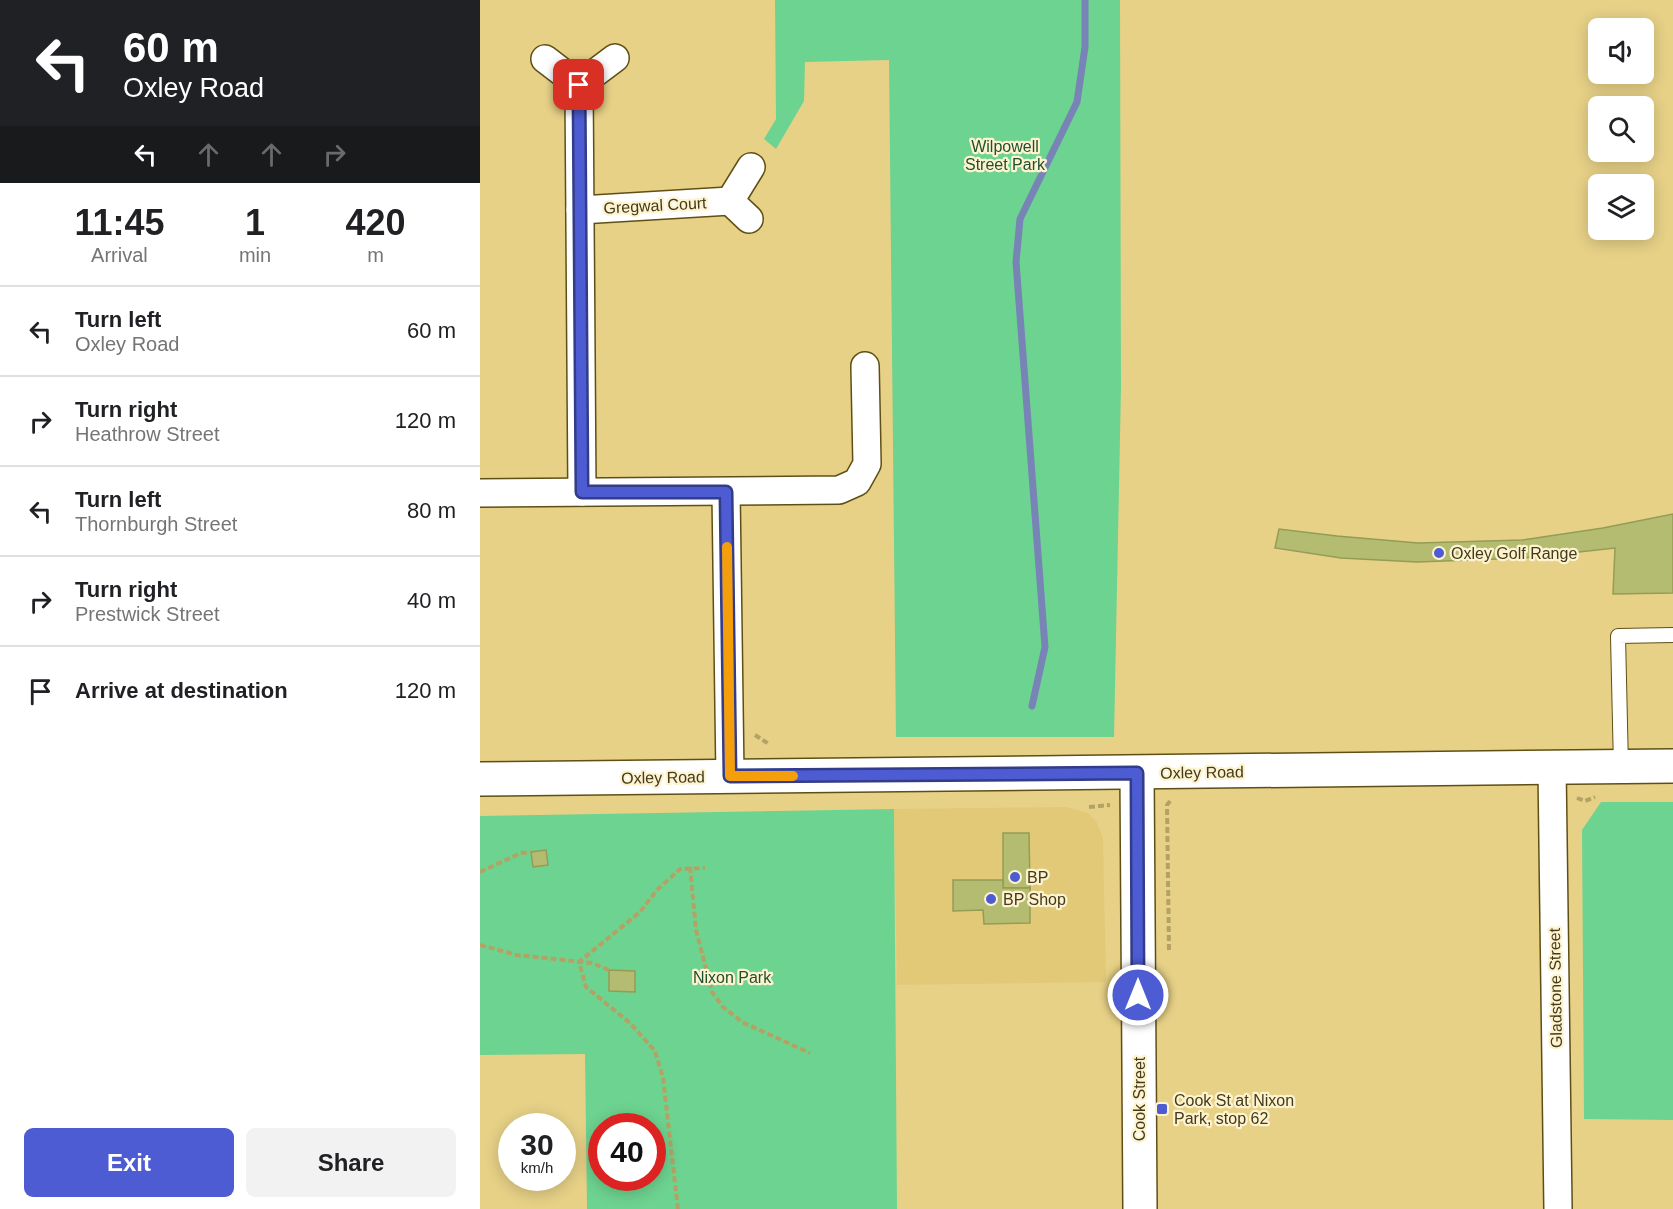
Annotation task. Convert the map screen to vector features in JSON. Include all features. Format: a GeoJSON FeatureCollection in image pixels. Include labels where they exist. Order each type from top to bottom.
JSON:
{"type":"FeatureCollection","features":[{"type":"Feature","properties":{"kind":"main road","name":"Oxley Road"},"geometry":{"type":"LineString","coordinates":[[480,779],[1137,773],[1552,782],[1621,767],[1673,766]]}},
{"type":"Feature","properties":{"kind":"main road","name":"Cook Street"},"geometry":{"type":"LineString","coordinates":[[1137,773],[1140,1209]]}},
{"type":"Feature","properties":{"kind":"street"},"geometry":{"type":"LineString","coordinates":[[579,85],[615,58]]}},
{"type":"Feature","properties":{"kind":"street"},"geometry":{"type":"LineString","coordinates":[[545,59],[579,85]]}},
{"type":"Feature","properties":{"kind":"street"},"geometry":{"type":"LineString","coordinates":[[579,85],[582,492]]}},
{"type":"Feature","properties":{"kind":"street","name":"Gregwal Court"},"geometry":{"type":"LineString","coordinates":[[730,201],[751,167]]}},
{"type":"Feature","properties":{"kind":"street","name":"Gregwal Court"},"geometry":{"type":"LineString","coordinates":[[580,210],[730,201],[749,219]]}},
{"type":"Feature","properties":{"kind":"street"},"geometry":{"type":"LineString","coordinates":[[480,493],[839,490],[857,482],[867,464],[865,366]]}},
{"type":"Feature","properties":{"kind":"street"},"geometry":{"type":"LineString","coordinates":[[726,492],[730,776]]}},
{"type":"Feature","properties":{"kind":"street","name":"Gladstone Street"},"geometry":{"type":"LineString","coordinates":[[1552,782],[1558,1209]]}},
{"type":"Feature","properties":{"kind":"lane"},"geometry":{"type":"LineString","coordinates":[[1621,767],[1618,636],[1673,635]]}},
{"type":"Feature","properties":{"kind":"path"},"geometry":{"type":"LineString","coordinates":[[1552,782],[1585,801],[1603,796]]}},
{"type":"Feature","properties":{"kind":"path"},"geometry":{"type":"LineString","coordinates":[[1169,962],[1167,805],[1171,799],[1183,799]]}},
{"type":"Feature","properties":{"kind":"path"},"geometry":{"type":"LineString","coordinates":[[480,872],[531,852]]}},
{"type":"Feature","properties":{"kind":"path"},"geometry":{"type":"LineString","coordinates":[[690,867],[696,930],[712,992],[723,1007],[742,1022],[810,1053]]}},
{"type":"Feature","properties":{"kind":"path"},"geometry":{"type":"LineString","coordinates":[[579,962],[640,912],[669,878],[680,869],[705,868]]}},
{"type":"Feature","properties":{"kind":"path"},"geometry":{"type":"LineString","coordinates":[[480,945],[517,955],[592,963],[609,970]]}},
{"type":"Feature","properties":{"kind":"path"},"geometry":{"type":"LineString","coordinates":[[579,962],[586,987],[630,1023],[655,1051],[663,1078],[678,1209]]}},
{"type":"Feature","properties":{"kind":"shaded area"},"geometry":{"type":"Polygon","coordinates":[[[1066,807],[1088,813],[1096,821],[1103,838],[1106,982],[897,985],[894,809],[1066,807]]]}},
{"type":"Feature","properties":{"kind":"green space","name":"Wilpowell Street Park"},"geometry":{"type":"Polygon","coordinates":[[[775,0],[1120,0],[1121,387],[1114,737],[896,737],[889,60],[805,62],[804,101],[776,149],[764,139],[776,119],[775,0]]]}},
{"type":"Feature","properties":{"kind":"green space"},"geometry":{"type":"Polygon","coordinates":[[[1601,802],[1673,802],[1673,1120],[1584,1119],[1582,830],[1601,802]]]}},
{"type":"Feature","properties":{"kind":"green space","name":"Nixon Park"},"geometry":{"type":"Polygon","coordinates":[[[894,809],[897,1209],[587,1209],[585,1054],[480,1055],[480,816],[894,809]]]}},
{"type":"Feature","properties":{"kind":"building","name":"Oxley Golf Range"},"geometry":{"type":"Polygon","coordinates":[[[1673,514],[1673,593],[1613,594],[1615,548],[1524,558],[1417,562],[1341,558],[1275,548],[1279,529],[1418,543],[1522,540],[1603,528],[1673,514]]]}},
{"type":"Feature","properties":{"kind":"building"},"geometry":{"type":"Polygon","coordinates":[[[1003,833],[1029,833],[1030,888],[1003,888],[1003,833]]]}},
{"type":"Feature","properties":{"kind":"building"},"geometry":{"type":"Polygon","coordinates":[[[546,850],[548,865],[533,867],[531,852],[546,850]]]}},
{"type":"Feature","properties":{"kind":"building","name":"BP Shop"},"geometry":{"type":"Polygon","coordinates":[[[953,880],[1003,880],[1003,888],[1030,888],[1030,923],[984,924],[983,910],[953,911],[953,880]]]}},
{"type":"Feature","properties":{"kind":"building"},"geometry":{"type":"Polygon","coordinates":[[[609,970],[635,971],[635,992],[609,991],[609,970]]]}},
{"type":"Feature","properties":{"kind":"waterway"},"geometry":{"type":"LineString","coordinates":[[1032,706],[1045,647],[1016,262],[1020,219],[1077,102],[1085,47],[1085,0]]}},
{"type":"Feature","properties":{"kind":"slow traffic"},"geometry":{"type":"LineString","coordinates":[[727,547],[730,776],[793,776]]}},
{"type":"Feature","properties":{"kind":"place","name":"Oxley Golf Range"},"geometry":{"type":"Point","coordinates":[1439,553]}},
{"type":"Feature","properties":{"kind":"place","name":"BP"},"geometry":{"type":"Point","coordinates":[1015,877]}},
{"type":"Feature","properties":{"kind":"place","name":"BP Shop"},"geometry":{"type":"Point","coordinates":[991,899]}},
{"type":"Feature","properties":{"kind":"place","name":"Cook St at Nixon Park, stop 62"},"geometry":{"type":"Point","coordinates":[1162,1109]}},
{"type":"Feature","properties":{"kind":"route"},"geometry":{"type":"LineString","coordinates":[[579,85],[582,492],[726,492],[730,776],[1137,773],[1138,995]]}}]}
